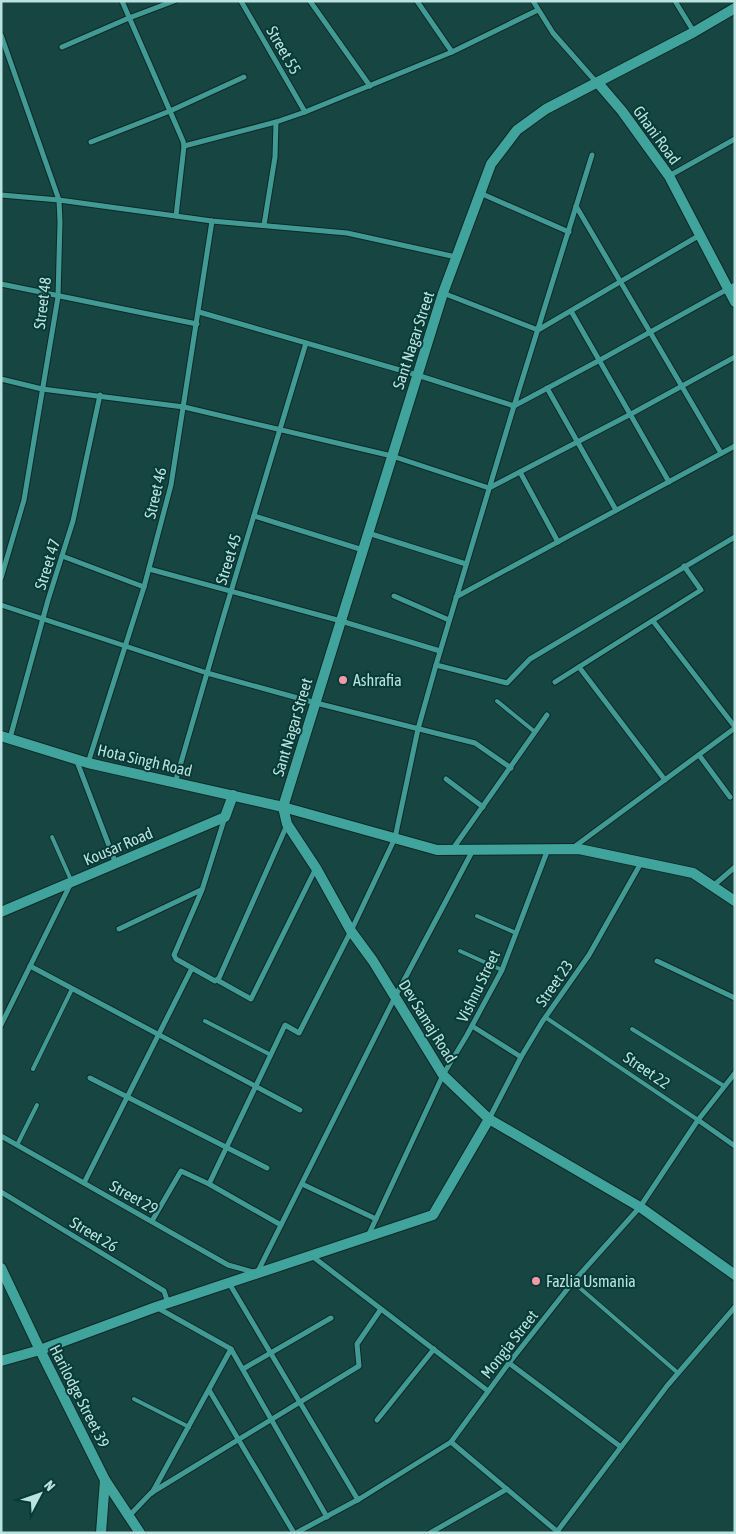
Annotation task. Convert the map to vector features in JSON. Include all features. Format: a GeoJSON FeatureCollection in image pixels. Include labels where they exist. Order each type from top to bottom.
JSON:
{"type":"FeatureCollection","features":[{"type":"Feature","properties":{"kind":"street"},"geometry":{"type":"LineString","coordinates":[[122,1],[184,146],[176,216]]}},
{"type":"Feature","properties":{"kind":"street"},"geometry":{"type":"LineString","coordinates":[[62,47],[174,1]]}},
{"type":"Feature","properties":{"kind":"street","name":"Street 55"},"geometry":{"type":"LineString","coordinates":[[241,1],[305,112]]}},
{"type":"Feature","properties":{"kind":"street"},"geometry":{"type":"LineString","coordinates":[[310,1],[370,86]]}},
{"type":"Feature","properties":{"kind":"street"},"geometry":{"type":"LineString","coordinates":[[417,1],[452,52]]}},
{"type":"Feature","properties":{"kind":"street","name":"Ghani Road"},"geometry":{"type":"LineString","coordinates":[[533,1],[553,33],[622,111],[668,176],[731,287],[735,302]]}},
{"type":"Feature","properties":{"kind":"street"},"geometry":{"type":"LineString","coordinates":[[675,1],[694,32]]}},
{"type":"Feature","properties":{"kind":"street","name":"Sant Nagar Street"},"geometry":{"type":"LineString","coordinates":[[283,807],[443,293],[491,164],[517,130],[546,109],[694,32],[735,8]]}},
{"type":"Feature","properties":{"kind":"street"},"geometry":{"type":"LineString","coordinates":[[184,146],[276,122],[305,112],[452,52],[538,10]]}},
{"type":"Feature","properties":{"kind":"street","name":"Street 48"},"geometry":{"type":"LineString","coordinates":[[1,35],[59,200],[60,222],[58,297],[24,500],[1,578]]}},
{"type":"Feature","properties":{"kind":"street"},"geometry":{"type":"LineString","coordinates":[[91,142],[170,111],[244,77]]}},
{"type":"Feature","properties":{"kind":"street"},"geometry":{"type":"LineString","coordinates":[[264,225],[275,157],[276,122]]}},
{"type":"Feature","properties":{"kind":"street"},"geometry":{"type":"LineString","coordinates":[[668,176],[735,139]]}},
{"type":"Feature","properties":{"kind":"street"},"geometry":{"type":"LineString","coordinates":[[209,1184],[285,1025],[299,1033],[351,931],[395,838],[418,729],[440,651],[592,155]]}},
{"type":"Feature","properties":{"kind":"street"},"geometry":{"type":"LineString","coordinates":[[480,193],[569,232]]}},
{"type":"Feature","properties":{"kind":"street"},"geometry":{"type":"LineString","coordinates":[[1,195],[59,200],[212,221],[347,234],[456,257]]}},
{"type":"Feature","properties":{"kind":"street"},"geometry":{"type":"LineString","coordinates":[[576,206],[622,281],[721,453]]}},
{"type":"Feature","properties":{"kind":"street","name":"Street 46"},"geometry":{"type":"LineString","coordinates":[[88,763],[144,587],[172,485],[212,221]]}},
{"type":"Feature","properties":{"kind":"street"},"geometry":{"type":"LineString","coordinates":[[538,330],[700,235]]}},
{"type":"Feature","properties":{"kind":"street"},"geometry":{"type":"LineString","coordinates":[[1,284],[197,324]]}},
{"type":"Feature","properties":{"kind":"street"},"geometry":{"type":"LineString","coordinates":[[199,312],[417,375],[514,406],[731,287]]}},
{"type":"Feature","properties":{"kind":"street"},"geometry":{"type":"LineString","coordinates":[[443,293],[538,330]]}},
{"type":"Feature","properties":{"kind":"street"},"geometry":{"type":"LineString","coordinates":[[571,311],[669,482]]}},
{"type":"Feature","properties":{"kind":"street","name":"Street 45"},"geometry":{"type":"LineString","coordinates":[[175,783],[306,343]]}},
{"type":"Feature","properties":{"kind":"street"},"geometry":{"type":"LineString","coordinates":[[1,379],[42,389],[184,407],[392,456],[489,488],[735,357]]}},
{"type":"Feature","properties":{"kind":"street"},"geometry":{"type":"LineString","coordinates":[[547,388],[616,510]]}},
{"type":"Feature","properties":{"kind":"street","name":"Street 47"},"geometry":{"type":"LineString","coordinates":[[6,737],[73,521],[100,395]]}},
{"type":"Feature","properties":{"kind":"street"},"geometry":{"type":"LineString","coordinates":[[456,598],[735,446]]}},
{"type":"Feature","properties":{"kind":"street"},"geometry":{"type":"LineString","coordinates":[[520,472],[558,542]]}},
{"type":"Feature","properties":{"kind":"street"},"geometry":{"type":"LineString","coordinates":[[254,516],[363,550]]}},
{"type":"Feature","properties":{"kind":"street"},"geometry":{"type":"LineString","coordinates":[[368,533],[466,564]]}},
{"type":"Feature","properties":{"kind":"street"},"geometry":{"type":"LineString","coordinates":[[436,665],[507,683],[530,659],[735,537]]}},
{"type":"Feature","properties":{"kind":"street"},"geometry":{"type":"LineString","coordinates":[[62,556],[144,587]]}},
{"type":"Feature","properties":{"kind":"street"},"geometry":{"type":"LineString","coordinates":[[555,682],[701,590],[684,566]]}},
{"type":"Feature","properties":{"kind":"street"},"geometry":{"type":"LineString","coordinates":[[149,569],[232,590],[440,651]]}},
{"type":"Feature","properties":{"kind":"street"},"geometry":{"type":"LineString","coordinates":[[394,596],[449,620]]}},
{"type":"Feature","properties":{"kind":"street"},"geometry":{"type":"LineString","coordinates":[[1,605],[207,672],[316,703],[475,743],[510,768]]}},
{"type":"Feature","properties":{"kind":"street"},"geometry":{"type":"LineString","coordinates":[[572,849],[735,728],[653,621]]}},
{"type":"Feature","properties":{"kind":"street"},"geometry":{"type":"LineString","coordinates":[[579,667],[665,780]]}},
{"type":"Feature","properties":{"kind":"street"},"geometry":{"type":"LineString","coordinates":[[452,850],[546,715]]}},
{"type":"Feature","properties":{"kind":"street","name":"Hota Singh Road"},"geometry":{"type":"LineString","coordinates":[[6,737],[88,763],[283,807],[437,850],[579,849],[692,873],[735,901]]}},
{"type":"Feature","properties":{"kind":"street"},"geometry":{"type":"LineString","coordinates":[[699,754],[730,797]]}},
{"type":"Feature","properties":{"kind":"street"},"geometry":{"type":"LineString","coordinates":[[76,759],[116,864]]}},
{"type":"Feature","properties":{"kind":"street"},"geometry":{"type":"LineString","coordinates":[[446,779],[482,807]]}},
{"type":"Feature","properties":{"kind":"street"},"geometry":{"type":"LineString","coordinates":[[233,795],[202,890],[174,955],[176,959],[251,999],[316,868]]}},
{"type":"Feature","properties":{"kind":"street","name":"Dev Samaj Road"},"geometry":{"type":"LineString","coordinates":[[283,807],[287,824],[316,868],[351,931],[373,961],[443,1075],[489,1119],[640,1207],[735,1275]]}},
{"type":"Feature","properties":{"kind":"street","name":"Kousar Road"},"geometry":{"type":"LineString","coordinates":[[1,912],[225,817]]}},
{"type":"Feature","properties":{"kind":"street"},"geometry":{"type":"LineString","coordinates":[[217,980],[287,824]]}},
{"type":"Feature","properties":{"kind":"street","name":"Vishnu Street"},"geometry":{"type":"LineString","coordinates":[[368,1237],[443,1075],[502,970],[548,849]]}},
{"type":"Feature","properties":{"kind":"street"},"geometry":{"type":"LineString","coordinates":[[257,1273],[395,997],[473,850]]}},
{"type":"Feature","properties":{"kind":"street","name":"Street 23"},"geometry":{"type":"LineString","coordinates":[[489,1119],[521,1057],[545,1017],[589,955],[641,862]]}},
{"type":"Feature","properties":{"kind":"street"},"geometry":{"type":"LineString","coordinates":[[713,886],[735,867]]}},
{"type":"Feature","properties":{"kind":"street"},"geometry":{"type":"LineString","coordinates":[[2,1021],[72,882]]}},
{"type":"Feature","properties":{"kind":"street"},"geometry":{"type":"LineString","coordinates":[[119,929],[202,890]]}},
{"type":"Feature","properties":{"kind":"street"},"geometry":{"type":"LineString","coordinates":[[657,961],[735,998]]}},
{"type":"Feature","properties":{"kind":"street"},"geometry":{"type":"LineString","coordinates":[[30,966],[300,1110]]}},
{"type":"Feature","properties":{"kind":"street"},"geometry":{"type":"LineString","coordinates":[[84,1183],[192,968]]}},
{"type":"Feature","properties":{"kind":"street"},"geometry":{"type":"LineString","coordinates":[[472,1026],[521,1057]]}},
{"type":"Feature","properties":{"kind":"street","name":"Mongia Street"},"geometry":{"type":"LineString","coordinates":[[295,1533],[358,1500],[451,1442],[509,1363],[573,1282],[640,1207],[698,1120],[735,1073]]}},
{"type":"Feature","properties":{"kind":"street"},"geometry":{"type":"LineString","coordinates":[[90,1078],[267,1168]]}},
{"type":"Feature","properties":{"kind":"street"},"geometry":{"type":"LineString","coordinates":[[1,1361],[40,1350],[156,1307],[432,1215],[489,1119]]}},
{"type":"Feature","properties":{"kind":"street","name":"Street 22"},"geometry":{"type":"LineString","coordinates":[[698,1120],[735,1146]]}},
{"type":"Feature","properties":{"kind":"street","name":"Street 29"},"geometry":{"type":"LineString","coordinates":[[1,1136],[228,1265],[257,1273]]}},
{"type":"Feature","properties":{"kind":"street"},"geometry":{"type":"LineString","coordinates":[[152,1222],[181,1171],[209,1184],[281,1225]]}},
{"type":"Feature","properties":{"kind":"street"},"geometry":{"type":"LineString","coordinates":[[302,1184],[376,1219]]}},
{"type":"Feature","properties":{"kind":"street","name":"Street 26"},"geometry":{"type":"LineString","coordinates":[[1,1192],[164,1291],[168,1303]]}},
{"type":"Feature","properties":{"kind":"street"},"geometry":{"type":"LineString","coordinates":[[312,1255],[488,1391]]}},
{"type":"Feature","properties":{"kind":"street","name":"Harilodge Street 39"},"geometry":{"type":"LineString","coordinates":[[1,1268],[105,1480],[140,1533]]}},
{"type":"Feature","properties":{"kind":"street"},"geometry":{"type":"LineString","coordinates":[[228,1283],[358,1500]]}},
{"type":"Feature","properties":{"kind":"street"},"geometry":{"type":"LineString","coordinates":[[156,1307],[231,1349],[327,1517]]}},
{"type":"Feature","properties":{"kind":"street"},"geometry":{"type":"LineString","coordinates":[[451,1442],[557,1532],[678,1373],[735,1307]]}},
{"type":"Feature","properties":{"kind":"street"},"geometry":{"type":"LineString","coordinates":[[129,1516],[152,1494],[359,1366],[357,1344],[381,1309]]}},
{"type":"Feature","properties":{"kind":"street"},"geometry":{"type":"LineString","coordinates":[[242,1369],[331,1318]]}},
{"type":"Feature","properties":{"kind":"street"},"geometry":{"type":"LineString","coordinates":[[152,1494],[231,1349]]}},
{"type":"Feature","properties":{"kind":"street"},"geometry":{"type":"LineString","coordinates":[[377,1420],[434,1349]]}},
{"type":"Feature","properties":{"kind":"street"},"geometry":{"type":"LineString","coordinates":[[509,1363],[621,1446]]}},
{"type":"Feature","properties":{"kind":"street"},"geometry":{"type":"LineString","coordinates":[[209,1390],[295,1533]]}},
{"type":"Feature","properties":{"kind":"street"},"geometry":{"type":"LineString","coordinates":[[102,1533],[105,1480]]}},
{"type":"Feature","properties":{"kind":"street"},"geometry":{"type":"LineString","coordinates":[[430,1533],[507,1490]]}},
{"type":"Feature","properties":{"kind":"lane"},"geometry":{"type":"LineString","coordinates":[[497,701],[535,732]]}},
{"type":"Feature","properties":{"kind":"lane"},"geometry":{"type":"LineString","coordinates":[[52,838],[72,882]]}},
{"type":"Feature","properties":{"kind":"lane"},"geometry":{"type":"LineString","coordinates":[[477,916],[516,934]]}},
{"type":"Feature","properties":{"kind":"lane"},"geometry":{"type":"LineString","coordinates":[[460,951],[502,970]]}},
{"type":"Feature","properties":{"kind":"lane"},"geometry":{"type":"LineString","coordinates":[[33,1069],[72,989]]}},
{"type":"Feature","properties":{"kind":"lane","name":"Street 22"},"geometry":{"type":"LineString","coordinates":[[545,1017],[698,1120]]}},
{"type":"Feature","properties":{"kind":"lane"},"geometry":{"type":"LineString","coordinates":[[205,1021],[270,1055]]}},
{"type":"Feature","properties":{"kind":"lane"},"geometry":{"type":"LineString","coordinates":[[632,1029],[724,1086]]}},
{"type":"Feature","properties":{"kind":"lane"},"geometry":{"type":"LineString","coordinates":[[16,1145],[37,1105]]}},
{"type":"Feature","properties":{"kind":"lane"},"geometry":{"type":"LineString","coordinates":[[573,1282],[678,1373]]}},
{"type":"Feature","properties":{"kind":"lane"},"geometry":{"type":"LineString","coordinates":[[134,1399],[189,1427]]}},
{"type":"Feature","properties":{"kind":"place","name":"Ashrafia"},"geometry":{"type":"Point","coordinates":[343,680]}},
{"type":"Feature","properties":{"kind":"place","name":"Fazlia Usmania"},"geometry":{"type":"Point","coordinates":[536,1281]}}]}
